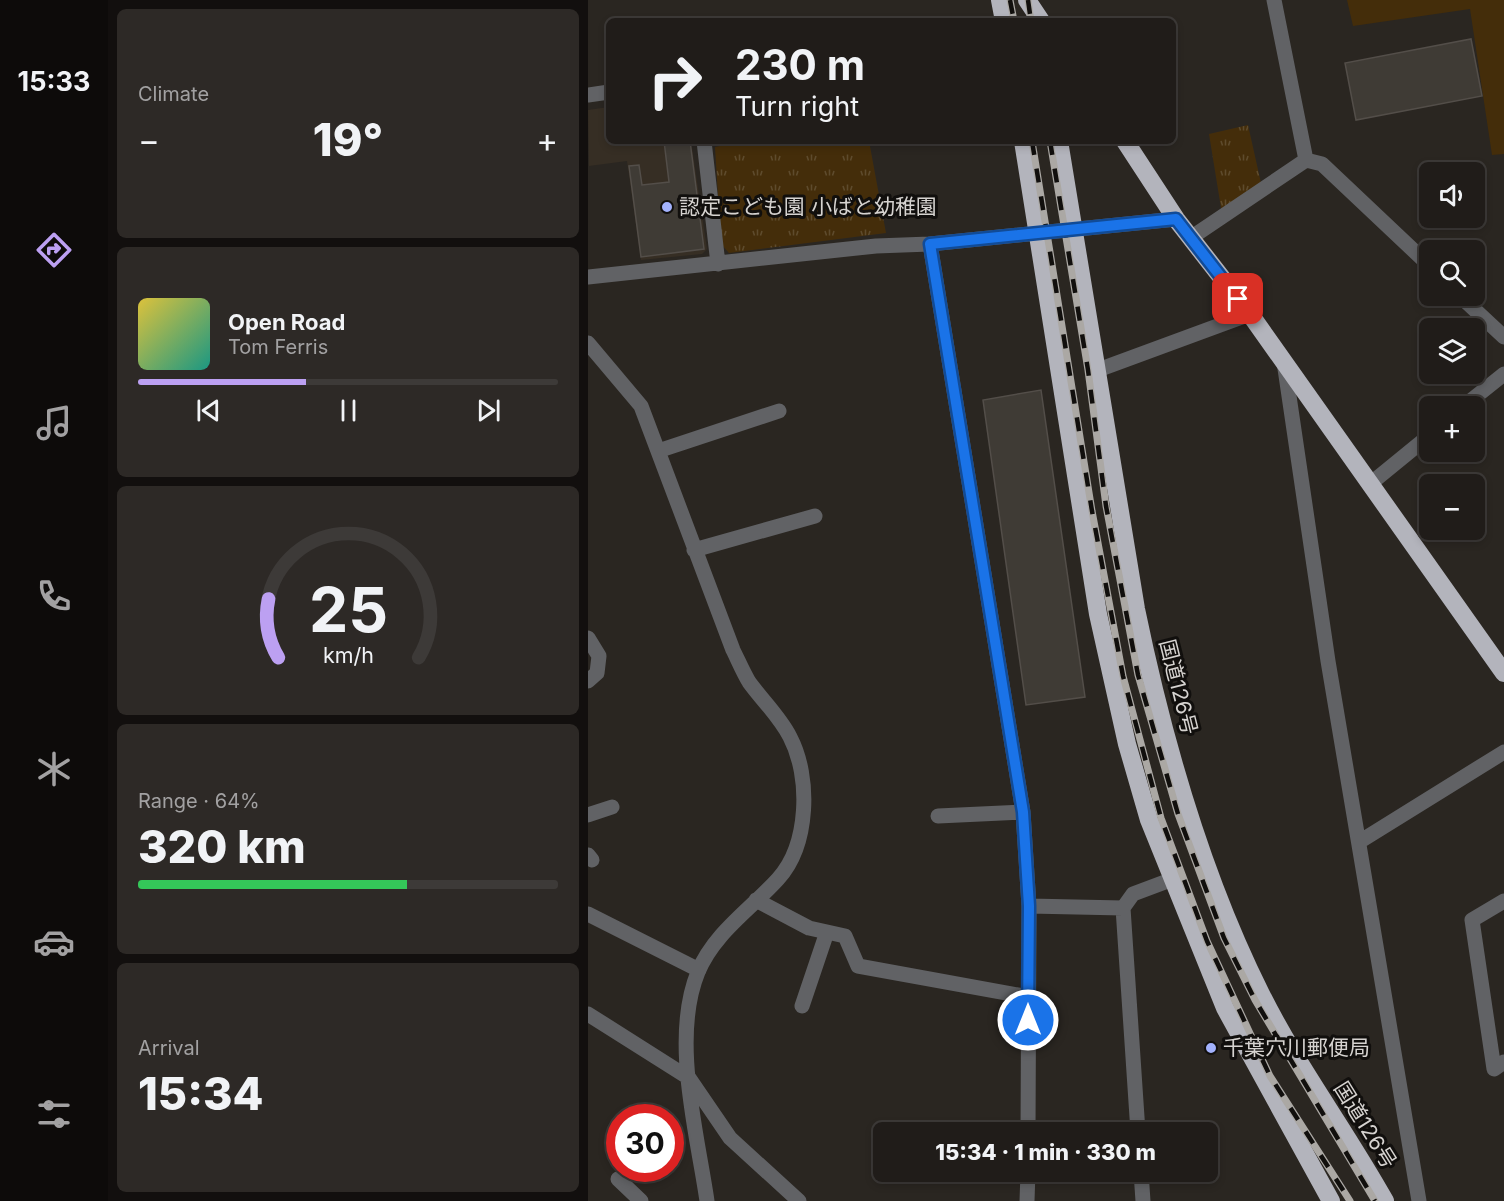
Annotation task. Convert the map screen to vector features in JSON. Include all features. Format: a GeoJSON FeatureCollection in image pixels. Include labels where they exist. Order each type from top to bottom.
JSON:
{"type":"FeatureCollection","features":[{"type":"Feature","properties":{"kind":"highway"},"geometry":{"type":"LineString","coordinates":[[1000,0],[1003,18]]}},
{"type":"Feature","properties":{"kind":"highway"},"geometry":{"type":"LineString","coordinates":[[1027,0],[1037,18]]}},
{"type":"Feature","properties":{"kind":"highway"},"geometry":{"type":"LineString","coordinates":[[1037,0],[1039,18]]}},
{"type":"Feature","properties":{"kind":"highway"},"geometry":{"type":"LineString","coordinates":[[1023,144],[1098,614],[1110,677],[1149,819],[1225,1008],[1331,1201]]}},
{"type":"Feature","properties":{"kind":"highway","name":"国道126号"},"geometry":{"type":"LineString","coordinates":[[1059,144],[1138,620],[1149,672],[1188,809],[1233,934],[1262,995],[1385,1201]]}},
{"type":"Feature","properties":{"kind":"highway"},"geometry":{"type":"LineString","coordinates":[[1127,144],[1176,219],[1250,314],[1504,673]]}},
{"type":"Feature","properties":{"kind":"street"},"geometry":{"type":"LineString","coordinates":[[1274,0],[1306,160]]}},
{"type":"Feature","properties":{"kind":"street"},"geometry":{"type":"LineString","coordinates":[[588,95],[606,92]]}},
{"type":"Feature","properties":{"kind":"street"},"geometry":{"type":"LineString","coordinates":[[704,144],[718,264]]}},
{"type":"Feature","properties":{"kind":"street"},"geometry":{"type":"LineString","coordinates":[[1192,237],[1306,160],[1322,164],[1419,256]]}},
{"type":"Feature","properties":{"kind":"street"},"geometry":{"type":"LineString","coordinates":[[588,277],[876,246],[930,244],[1176,219]]}},
{"type":"Feature","properties":{"kind":"street"},"geometry":{"type":"LineString","coordinates":[[930,244],[1023,812],[1029,906],[1028,1122]]}},
{"type":"Feature","properties":{"kind":"street"},"geometry":{"type":"LineString","coordinates":[[1471,306],[1504,337]]}},
{"type":"Feature","properties":{"kind":"street"},"geometry":{"type":"LineString","coordinates":[[1098,370],[1250,314]]}},
{"type":"Feature","properties":{"kind":"street"},"geometry":{"type":"LineString","coordinates":[[588,343],[641,406],[733,650],[747,679],[790,737],[802,785],[800,843],[791,862],[779,879],[714,945],[699,970],[690,999],[686,1036],[689,1078],[707,1201]]}},
{"type":"Feature","properties":{"kind":"street"},"geometry":{"type":"LineString","coordinates":[[1284,362],[1326,650],[1419,1201]]}},
{"type":"Feature","properties":{"kind":"street"},"geometry":{"type":"LineString","coordinates":[[1476,396],[1504,374]]}},
{"type":"Feature","properties":{"kind":"street"},"geometry":{"type":"LineString","coordinates":[[658,451],[779,411]]}},
{"type":"Feature","properties":{"kind":"street"},"geometry":{"type":"LineString","coordinates":[[1370,484],[1419,444]]}},
{"type":"Feature","properties":{"kind":"street"},"geometry":{"type":"LineString","coordinates":[[694,550],[815,516]]}},
{"type":"Feature","properties":{"kind":"street"},"geometry":{"type":"LineString","coordinates":[[588,638],[599,656],[597,672],[588,681]]}},
{"type":"Feature","properties":{"kind":"street"},"geometry":{"type":"LineString","coordinates":[[1359,842],[1504,752]]}},
{"type":"Feature","properties":{"kind":"street"},"geometry":{"type":"LineString","coordinates":[[588,815],[612,807]]}},
{"type":"Feature","properties":{"kind":"street"},"geometry":{"type":"LineString","coordinates":[[938,816],[1023,812]]}},
{"type":"Feature","properties":{"kind":"street"},"geometry":{"type":"LineString","coordinates":[[1137,1122],[1123,908],[1133,894],[1173,879]]}},
{"type":"Feature","properties":{"kind":"street"},"geometry":{"type":"LineString","coordinates":[[756,900],[809,928],[845,936],[858,966],[1029,997]]}},
{"type":"Feature","properties":{"kind":"street"},"geometry":{"type":"LineString","coordinates":[[1504,901],[1472,920],[1494,1068],[1504,1062]]}},
{"type":"Feature","properties":{"kind":"street"},"geometry":{"type":"LineString","coordinates":[[1029,906],[1123,908]]}},
{"type":"Feature","properties":{"kind":"street"},"geometry":{"type":"LineString","coordinates":[[588,914],[699,970]]}},
{"type":"Feature","properties":{"kind":"street"},"geometry":{"type":"LineString","coordinates":[[802,1006],[827,932]]}},
{"type":"Feature","properties":{"kind":"street"},"geometry":{"type":"LineString","coordinates":[[588,1014],[689,1078],[730,1138],[799,1201]]}},
{"type":"Feature","properties":{"kind":"street"},"geometry":{"type":"LineString","coordinates":[[621,1182],[641,1201]]}},
{"type":"Feature","properties":{"kind":"street"},"geometry":{"type":"LineString","coordinates":[[1027,1201],[1028,1182]]}},
{"type":"Feature","properties":{"kind":"street"},"geometry":{"type":"LineString","coordinates":[[1142,1182],[1143,1201]]}},
{"type":"Feature","properties":{"kind":"shaded area","name":"認定こども園 小ばと幼稚園"},"geometry":{"type":"Polygon","coordinates":[[[606,107],[606,144],[691,144],[707,249],[702,254],[641,260],[627,161],[589,166],[588,110],[606,107]]]}},
{"type":"Feature","properties":{"kind":"green space"},"geometry":{"type":"Polygon","coordinates":[[[1347,0],[1504,0],[1504,154],[1492,155],[1470,9],[1353,26],[1347,0]]]}},
{"type":"Feature","properties":{"kind":"green space"},"geometry":{"type":"Polygon","coordinates":[[[1248,125],[1263,192],[1222,214],[1209,134],[1248,125]]]}},
{"type":"Feature","properties":{"kind":"green space"},"geometry":{"type":"Polygon","coordinates":[[[730,144],[870,144],[886,233],[729,253],[721,244],[715,147],[730,144]]]}},
{"type":"Feature","properties":{"kind":"building"},"geometry":{"type":"Polygon","coordinates":[[[1471,39],[1482,96],[1356,120],[1345,63],[1471,39]]]}},
{"type":"Feature","properties":{"kind":"building","name":"認定こども園 小ばと幼稚園"},"geometry":{"type":"Polygon","coordinates":[[[664,144],[690,144],[704,249],[641,257],[629,166],[639,165],[642,185],[669,182],[664,144]]]}},
{"type":"Feature","properties":{"kind":"building"},"geometry":{"type":"Polygon","coordinates":[[[1041,390],[1085,697],[1026,705],[983,400],[1041,390]]]}},
{"type":"Feature","properties":{"kind":"railway"},"geometry":{"type":"LineString","coordinates":[[1010,0],[1013,18]]}},
{"type":"Feature","properties":{"kind":"railway"},"geometry":{"type":"LineString","coordinates":[[1028,0],[1031,18]]}},
{"type":"Feature","properties":{"kind":"railway"},"geometry":{"type":"LineString","coordinates":[[1032,144],[1092,511],[1123,676],[1161,818],[1207,941],[1270,1076],[1350,1201]]}},
{"type":"Feature","properties":{"kind":"railway"},"geometry":{"type":"LineString","coordinates":[[1050,144],[1088,370],[1106,506],[1138,675],[1178,814],[1224,938],[1255,1000],[1375,1201]]}},
{"type":"Feature","properties":{"kind":"place","name":"認定こども園 小ばと幼稚園"},"geometry":{"type":"Point","coordinates":[667,207]}},
{"type":"Feature","properties":{"kind":"place","name":"千葉穴川郵便局"},"geometry":{"type":"Point","coordinates":[1211,1048]}},
{"type":"Feature","properties":{"kind":"route"},"geometry":{"type":"LineString","coordinates":[[1028,1020],[1029,906],[1023,812],[930,244],[1176,219],[1238,299]]}}]}
